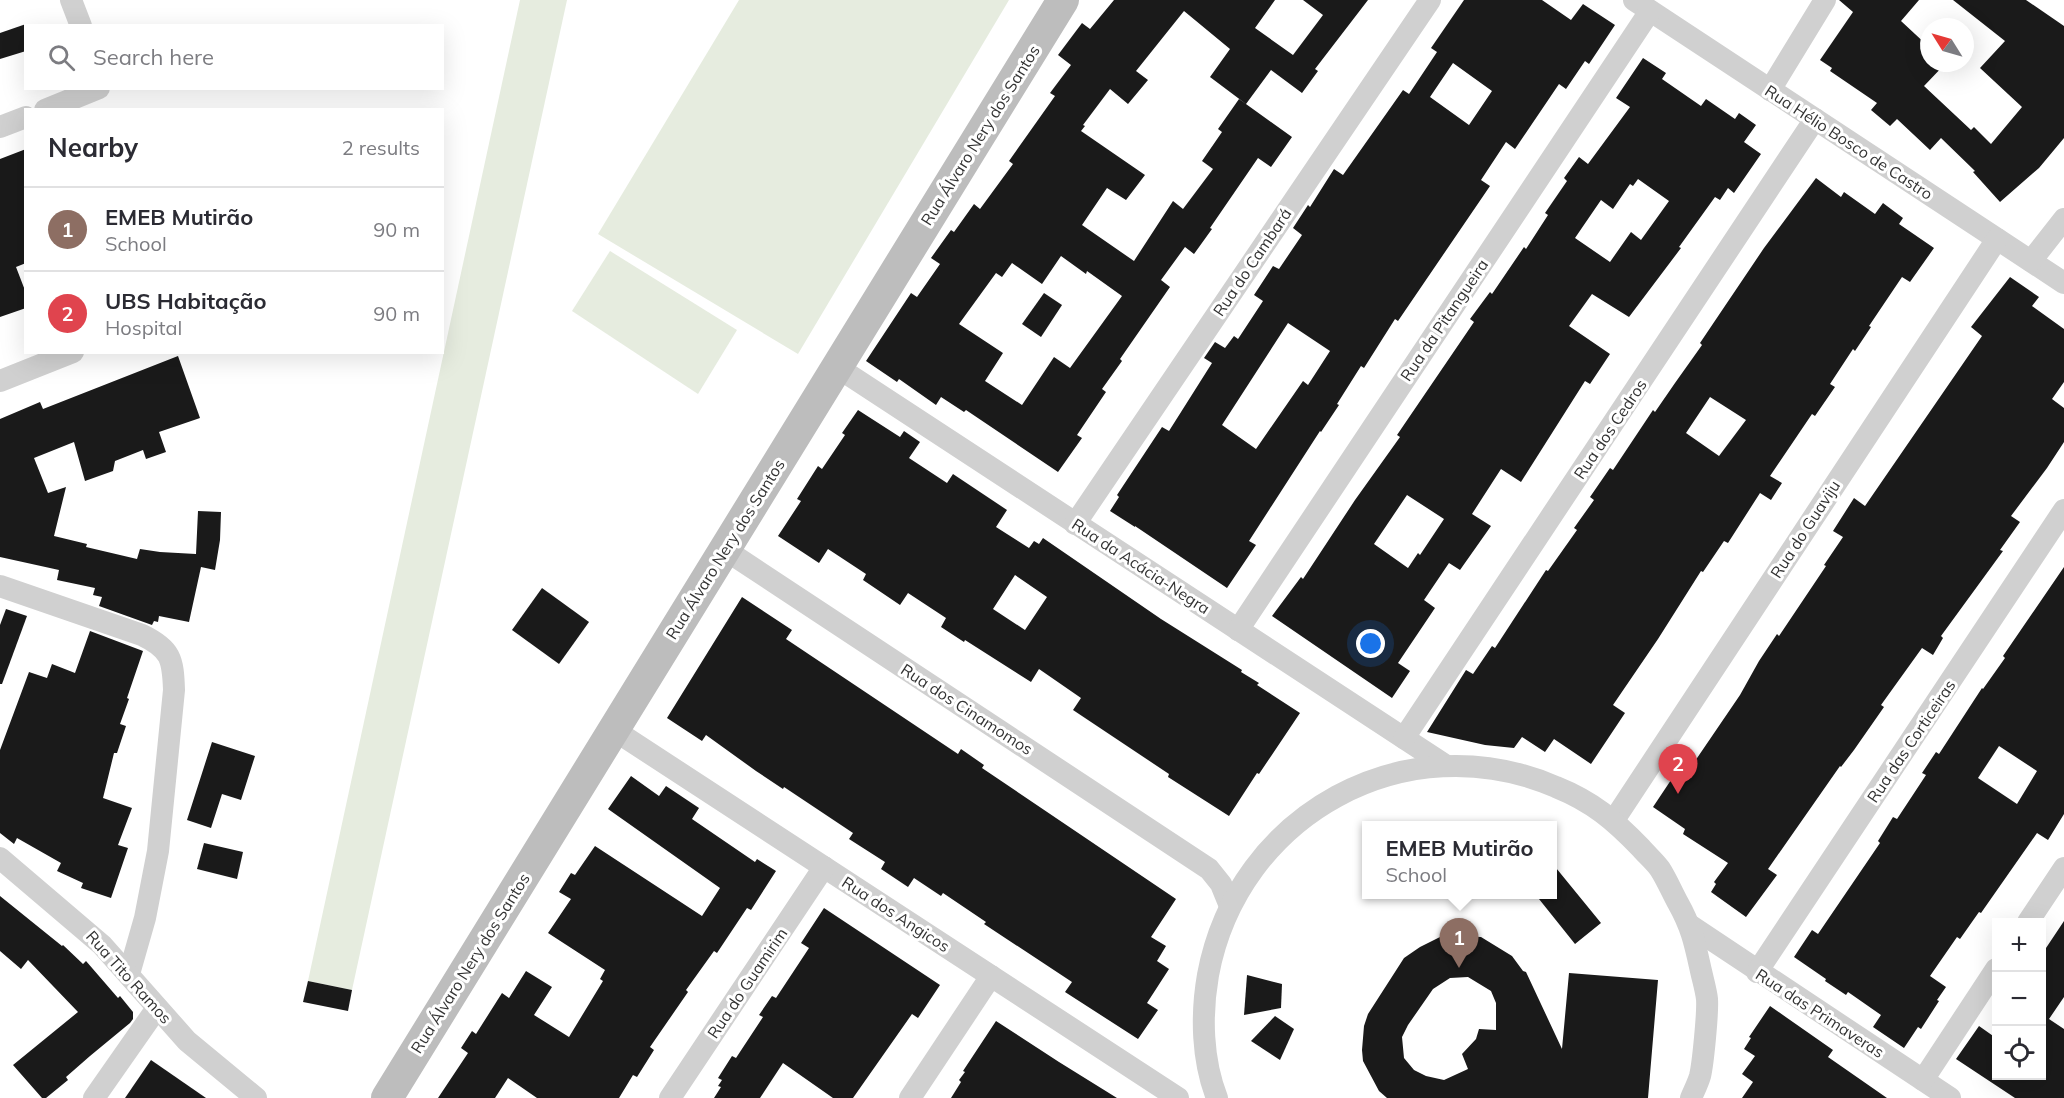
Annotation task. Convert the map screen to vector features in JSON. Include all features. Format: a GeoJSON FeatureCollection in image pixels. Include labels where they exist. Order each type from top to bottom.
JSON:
{"type":"FeatureCollection","features":[{"type":"Feature","properties":{"kind":"main road","name":"Rua Álvaro Nery dos Santos"},"geometry":{"type":"LineString","coordinates":[[387,1098],[1063,0]]}},
{"type":"Feature","properties":{"kind":"street"},"geometry":{"type":"LineString","coordinates":[[71,0],[80,24]]}},
{"type":"Feature","properties":{"kind":"street","name":"Rua do Cambará"},"geometry":{"type":"LineString","coordinates":[[1075,524],[1430,0]]}},
{"type":"Feature","properties":{"kind":"street"},"geometry":{"type":"LineString","coordinates":[[1770,90],[1825,0]]}},
{"type":"Feature","properties":{"kind":"street","name":"Rua Hélio Bosco de Castro"},"geometry":{"type":"LineString","coordinates":[[1642,6],[2064,283]]}},
{"type":"Feature","properties":{"kind":"street","name":"Rua da Pitangueira"},"geometry":{"type":"LineString","coordinates":[[1238,630],[1642,6]]}},
{"type":"Feature","properties":{"kind":"street"},"geometry":{"type":"LineString","coordinates":[[50,108],[94,90]]}},
{"type":"Feature","properties":{"kind":"street"},"geometry":{"type":"LineString","coordinates":[[0,127],[24,118]]}},
{"type":"Feature","properties":{"kind":"street","name":"Rua dos Cedros"},"geometry":{"type":"LineString","coordinates":[[1404,738],[1815,119]]}},
{"type":"Feature","properties":{"kind":"street"},"geometry":{"type":"LineString","coordinates":[[2031,261],[2064,219]]}},
{"type":"Feature","properties":{"kind":"street","name":"Rua do Guaviju"},"geometry":{"type":"LineString","coordinates":[[1614,820],[1997,238]]}},
{"type":"Feature","properties":{"kind":"street"},"geometry":{"type":"LineString","coordinates":[[0,381],[68,354]]}},
{"type":"Feature","properties":{"kind":"street","name":"Rua da Acácia-Negra"},"geometry":{"type":"LineString","coordinates":[[837,367],[1445,765]]}},
{"type":"Feature","properties":{"kind":"street","name":"Rua das Corticeiras"},"geometry":{"type":"LineString","coordinates":[[1757,972],[2064,510]]}},
{"type":"Feature","properties":{"kind":"street","name":"Rua dos Cinamomos"},"geometry":{"type":"LineString","coordinates":[[724,549],[1209,869],[1221,884],[1230,906]]}},
{"type":"Feature","properties":{"kind":"street"},"geometry":{"type":"LineString","coordinates":[[0,586],[142,635],[159,644],[170,657],[174,690],[158,851],[145,918],[129,974]]}},
{"type":"Feature","properties":{"kind":"street","name":"Rua dos Angicos"},"geometry":{"type":"LineString","coordinates":[[614,730],[991,976],[1149,1090],[1178,1098]]}},
{"type":"Feature","properties":{"kind":"street"},"geometry":{"type":"LineString","coordinates":[[1217,1098],[1205,1042],[1205,996],[1213,950],[1230,906],[1252,870],[1281,836],[1317,807],[1357,785],[1400,771],[1445,765],[1490,767],[1534,777],[1576,795],[1614,820],[1659,868],[1691,926],[1707,999],[1701,1074],[1691,1098]]}},
{"type":"Feature","properties":{"kind":"street","name":"Rua Tito Ramos"},"geometry":{"type":"LineString","coordinates":[[0,858],[86,930],[129,974],[187,1041],[256,1098]]}},
{"type":"Feature","properties":{"kind":"street","name":"Rua do Guamirim"},"geometry":{"type":"LineString","coordinates":[[670,1098],[824,867]]}},
{"type":"Feature","properties":{"kind":"street"},"geometry":{"type":"LineString","coordinates":[[2031,918],[2064,868]]}},
{"type":"Feature","properties":{"kind":"street","name":"Rua dos Cinamomos"},"geometry":{"type":"LineString","coordinates":[[1209,869],[1224,872],[1252,870]]}},
{"type":"Feature","properties":{"kind":"street","name":"Rua das Primaveras"},"geometry":{"type":"LineString","coordinates":[[1691,926],[1757,972],[1950,1098]]}},
{"type":"Feature","properties":{"kind":"street"},"geometry":{"type":"LineString","coordinates":[[1923,1080],[1994,972]]}},
{"type":"Feature","properties":{"kind":"street"},"geometry":{"type":"LineString","coordinates":[[910,1098],[991,976]]}},
{"type":"Feature","properties":{"kind":"street"},"geometry":{"type":"LineString","coordinates":[[94,1098],[157,1008]]}},
{"type":"Feature","properties":{"kind":"shaded area"},"geometry":{"type":"Polygon","coordinates":[[[520,0],[567,0],[352,990],[308,981],[520,0]]]}},
{"type":"Feature","properties":{"kind":"shaded area"},"geometry":{"type":"Polygon","coordinates":[[[739,0],[1009,0],[798,354],[598,234],[739,0]]]}},
{"type":"Feature","properties":{"kind":"shaded area"},"geometry":{"type":"Polygon","coordinates":[[[610,251],[737,330],[698,394],[572,311],[610,251]]]}},
{"type":"Feature","properties":{"kind":"building"},"geometry":{"type":"Polygon","coordinates":[[[1114,0],[1275,0],[1255,28],[1293,55],[1323,15],[1303,0],[1368,0],[1315,69],[1318,71],[1302,93],[1271,70],[1246,104],[1210,77],[1230,49],[1184,11],[1136,71],[1148,80],[1128,104],[1110,89],[1083,125],[1085,126],[1081,131],[1145,175],[1126,200],[1107,188],[1082,225],[1134,261],[1173,201],[1183,209],[1213,169],[1202,161],[1222,132],[1218,129],[1239,99],[1292,137],[1271,167],[1258,158],[1194,254],[1185,247],[1161,280],[1170,287],[1120,359],[1122,361],[1102,389],[1106,392],[1077,435],[1082,438],[1058,472],[966,410],[964,412],[941,397],[936,405],[899,379],[897,382],[866,361],[911,293],[917,297],[940,264],[931,258],[951,230],[954,232],[974,204],[980,209],[1013,164],[1009,161],[1055,96],[1050,93],[1071,65],[1058,55],[1082,23],[1090,29],[1114,0]],[[1061,256],[1042,284],[1012,263],[1002,277],[996,273],[959,324],[1003,353],[985,381],[1022,405],[1054,357],[1070,368],[1122,296],[1087,271],[1086,274],[1061,256]]]}},
{"type":"Feature","properties":{"kind":"building"},"geometry":{"type":"Polygon","coordinates":[[[1464,0],[1542,0],[1571,20],[1583,4],[1615,25],[1589,64],[1585,61],[1566,89],[1559,84],[1515,149],[1506,142],[1481,180],[1490,186],[1398,321],[1395,319],[1364,368],[1361,366],[1337,404],[1339,405],[1249,541],[1256,545],[1227,588],[1110,511],[1119,497],[1117,495],[1162,427],[1169,431],[1212,363],[1204,358],[1215,342],[1225,348],[1234,336],[1238,339],[1263,301],[1254,295],[1273,266],[1279,269],[1302,235],[1293,228],[1308,205],[1310,207],[1334,169],[1343,175],[1403,90],[1409,94],[1437,52],[1431,48],[1464,0]],[[1453,63],[1430,97],[1469,125],[1492,91],[1453,63]],[[1288,323],[1222,425],[1256,449],[1303,381],[1308,385],[1330,351],[1288,323]]]}},
{"type":"Feature","properties":{"kind":"building"},"geometry":{"type":"Polygon","coordinates":[[[1839,0],[1919,0],[1901,21],[1920,39],[1920,72],[1937,72],[1924,86],[1971,130],[1974,127],[1991,144],[2022,107],[1980,68],[2005,41],[1953,0],[2026,0],[2064,26],[2064,138],[2039,168],[2000,202],[1973,172],[1975,171],[1941,138],[1930,150],[1897,119],[1890,126],[1871,110],[1877,103],[1830,71],[1832,68],[1820,60],[1853,12],[1839,0]]]}},
{"type":"Feature","properties":{"kind":"building"},"geometry":{"type":"Polygon","coordinates":[[[24,25],[24,52],[0,59],[0,33],[24,25]]]}},
{"type":"Feature","properties":{"kind":"building"},"geometry":{"type":"Polygon","coordinates":[[[1643,58],[1666,73],[1662,79],[1701,106],[1706,99],[1735,119],[1739,113],[1756,125],[1744,142],[1761,154],[1734,193],[1728,188],[1720,200],[1715,197],[1679,247],[1681,248],[1629,317],[1592,294],[1569,326],[1610,354],[1590,384],[1585,381],[1521,482],[1501,469],[1472,514],[1491,526],[1460,570],[1449,563],[1424,600],[1435,608],[1398,663],[1410,671],[1392,698],[1272,616],[1301,577],[1303,579],[1400,437],[1397,435],[1474,322],[1470,319],[1490,292],[1492,294],[1524,247],[1526,249],[1548,215],[1545,213],[1567,181],[1564,178],[1579,157],[1588,164],[1630,107],[1616,98],[1643,58]],[[1638,179],[1633,186],[1630,184],[1613,209],[1601,200],[1575,238],[1610,262],[1631,232],[1641,240],[1669,201],[1638,179]],[[1407,495],[1374,544],[1408,568],[1418,553],[1420,555],[1444,519],[1407,495]]]}},
{"type":"Feature","properties":{"kind":"building"},"geometry":{"type":"Polygon","coordinates":[[[24,150],[24,264],[16,267],[24,288],[24,309],[0,317],[0,159],[24,150]]]}},
{"type":"Feature","properties":{"kind":"building"},"geometry":{"type":"Polygon","coordinates":[[[1816,178],[1841,197],[1844,192],[1875,214],[1883,203],[1903,218],[1899,224],[1934,248],[1910,282],[1902,277],[1855,351],[1853,349],[1830,384],[1835,387],[1815,416],[1812,414],[1770,476],[1782,483],[1771,500],[1760,493],[1728,543],[1724,541],[1703,572],[1701,571],[1613,705],[1625,713],[1591,764],[1554,739],[1545,752],[1522,737],[1514,748],[1485,745],[1427,732],[1466,670],[1473,674],[1492,646],[1495,648],[1546,570],[1548,571],[1577,530],[1574,528],[1594,500],[1590,497],[1610,468],[1613,470],[1653,410],[1655,412],[1702,345],[1700,343],[1764,248],[1816,178]],[[1710,397],[1686,433],[1719,456],[1746,420],[1710,397]]]}},
{"type":"Feature","properties":{"kind":"building"},"geometry":{"type":"Polygon","coordinates":[[[2010,277],[2039,297],[2032,306],[2064,329],[2064,382],[2052,399],[2064,408],[2064,442],[2011,516],[2020,522],[2000,550],[2003,551],[1941,636],[1943,638],[1933,655],[1922,648],[1881,705],[1884,707],[1768,869],[1777,875],[1746,917],[1711,892],[1716,884],[1714,882],[1728,863],[1683,834],[1685,829],[1653,807],[1685,759],[1693,764],[1740,695],[1777,634],[1779,636],[1826,566],[1824,565],[1843,537],[1833,531],[1854,498],[1865,506],[1982,336],[1971,327],[2010,277]]]}},
{"type":"Feature","properties":{"kind":"building"},"geometry":{"type":"Polygon","coordinates":[[[1044,293],[1062,305],[1041,337],[1022,324],[1044,293]]]}},
{"type":"Feature","properties":{"kind":"building"},"geometry":{"type":"Polygon","coordinates":[[[178,356],[200,418],[159,432],[166,452],[146,459],[143,450],[115,461],[113,471],[85,481],[74,442],[34,458],[48,493],[66,487],[54,536],[87,544],[86,547],[137,559],[140,549],[196,554],[198,511],[221,512],[220,540],[215,570],[201,567],[189,622],[159,616],[158,622],[154,621],[152,625],[99,606],[102,597],[93,595],[95,588],[57,580],[59,570],[0,557],[0,419],[40,402],[43,409],[178,356]]]}},
{"type":"Feature","properties":{"kind":"building"},"geometry":{"type":"Polygon","coordinates":[[[858,410],[900,437],[904,431],[920,442],[909,458],[947,483],[953,474],[1007,510],[996,527],[1029,548],[1034,541],[1039,544],[1043,538],[1161,619],[1242,670],[1241,672],[1259,683],[1257,685],[1300,713],[1229,816],[1168,777],[1169,774],[1073,710],[1081,698],[1039,669],[1031,682],[941,627],[946,618],[908,593],[900,605],[863,580],[866,574],[828,549],[819,563],[778,536],[801,501],[797,499],[818,466],[822,469],[845,435],[842,433],[858,410]],[[1015,575],[993,609],[1025,630],[1047,597],[1015,575]]]}},
{"type":"Feature","properties":{"kind":"building"},"geometry":{"type":"Polygon","coordinates":[[[2064,567],[2064,814],[2048,840],[2037,833],[1981,913],[1979,912],[1960,939],[1957,937],[1930,976],[1946,987],[1921,1029],[1918,1027],[1904,1048],[1873,1027],[1881,1015],[1848,992],[1846,995],[1825,981],[1826,979],[1794,957],[1812,930],[1818,934],[1880,843],[1878,841],[1893,817],[1897,819],[1926,775],[1922,773],[1936,752],[1939,754],[1982,688],[2005,658],[2003,656],[2064,567]],[[1999,746],[1978,778],[2017,804],[2037,771],[1999,746]]]}},
{"type":"Feature","properties":{"kind":"building"},"geometry":{"type":"Polygon","coordinates":[[[542,588],[589,622],[559,664],[512,630],[542,588]]]}},
{"type":"Feature","properties":{"kind":"building"},"geometry":{"type":"Polygon","coordinates":[[[742,597],[792,630],[786,639],[958,754],[961,749],[984,765],[982,768],[1176,899],[1151,937],[1166,946],[1157,961],[1169,969],[1147,1003],[1158,1010],[1138,1039],[1065,992],[1072,982],[984,924],[986,922],[943,893],[941,896],[914,878],[908,887],[881,869],[885,862],[849,839],[853,833],[756,771],[706,735],[702,741],[667,718],[742,597]]]}},
{"type":"Feature","properties":{"kind":"building"},"geometry":{"type":"Polygon","coordinates":[[[6,609],[27,616],[2,684],[0,684],[0,625],[6,609]]]}},
{"type":"Feature","properties":{"kind":"building"},"geometry":{"type":"Polygon","coordinates":[[[90,631],[143,651],[120,724],[126,726],[117,753],[114,753],[103,798],[132,808],[118,845],[128,848],[111,898],[81,888],[83,883],[57,871],[61,863],[17,838],[14,844],[0,833],[0,750],[29,672],[47,678],[52,664],[75,673],[90,631]]]}},
{"type":"Feature","properties":{"kind":"building"},"geometry":{"type":"Polygon","coordinates":[[[212,742],[255,756],[241,800],[222,794],[211,828],[187,820],[212,742]]]}},
{"type":"Feature","properties":{"kind":"building"},"geometry":{"type":"Polygon","coordinates":[[[631,776],[659,796],[666,786],[699,808],[692,819],[755,862],[757,859],[776,871],[751,910],[747,908],[717,953],[714,951],[686,990],[688,992],[650,1047],[654,1050],[637,1077],[633,1075],[619,1098],[537,1098],[508,1078],[495,1098],[438,1098],[468,1053],[461,1048],[472,1031],[476,1034],[502,993],[509,998],[526,971],[552,987],[534,1015],[569,1037],[603,981],[600,979],[605,970],[548,933],[571,899],[559,892],[571,873],[575,875],[595,846],[702,916],[720,888],[608,809],[631,776]]]}},
{"type":"Feature","properties":{"kind":"building"},"geometry":{"type":"Polygon","coordinates":[[[204,843],[243,852],[237,879],[197,869],[204,843]]]}},
{"type":"Feature","properties":{"kind":"building"},"geometry":{"type":"Polygon","coordinates":[[[1557,869],[1601,923],[1575,944],[1539,899],[1557,899],[1557,869]]]}},
{"type":"Feature","properties":{"kind":"building"},"geometry":{"type":"Polygon","coordinates":[[[0,896],[63,945],[83,964],[86,961],[133,1012],[133,1019],[130,1023],[66,1077],[68,1080],[46,1098],[42,1098],[13,1065],[78,1012],[28,960],[21,969],[0,951],[0,896]]]}},
{"type":"Feature","properties":{"kind":"building"},"geometry":{"type":"Polygon","coordinates":[[[824,908],[940,985],[918,1018],[912,1014],[853,1098],[833,1098],[783,1063],[760,1098],[714,1098],[721,1087],[718,1086],[722,1080],[718,1078],[732,1056],[736,1058],[763,1017],[759,1015],[772,996],[776,998],[809,948],[801,943],[824,908]]]}},
{"type":"Feature","properties":{"kind":"building"},"geometry":{"type":"Polygon","coordinates":[[[2064,921],[2064,997],[2049,1019],[2064,1029],[2064,1098],[2015,1098],[1956,1059],[1979,1026],[1992,1035],[1992,1080],[2046,1080],[2046,948],[2064,921]]]}},
{"type":"Feature","properties":{"kind":"building"},"geometry":{"type":"Polygon","coordinates":[[[1444,935],[1481,937],[1512,956],[1526,972],[1562,1049],[1569,973],[1658,980],[1648,1098],[1387,1098],[1379,1091],[1363,1061],[1364,1026],[1368,1014],[1404,958],[1444,935]],[[1468,977],[1450,978],[1433,989],[1402,1037],[1404,1058],[1414,1070],[1426,1076],[1444,1080],[1468,1069],[1462,1054],[1476,1039],[1479,1029],[1496,1030],[1496,1003],[1491,991],[1468,977]]]}},
{"type":"Feature","properties":{"kind":"building"},"geometry":{"type":"Polygon","coordinates":[[[1247,975],[1282,984],[1281,1008],[1244,1015],[1247,975]]]}},
{"type":"Feature","properties":{"kind":"building"},"geometry":{"type":"Polygon","coordinates":[[[308,981],[352,990],[348,1011],[303,1002],[308,981]]]}},
{"type":"Feature","properties":{"kind":"building"},"geometry":{"type":"Polygon","coordinates":[[[1770,1006],[1833,1050],[1828,1057],[1887,1098],[1742,1098],[1753,1082],[1742,1074],[1755,1056],[1744,1049],[1751,1038],[1749,1037],[1770,1006]]]}},
{"type":"Feature","properties":{"kind":"building"},"geometry":{"type":"Polygon","coordinates":[[[1275,1016],[1294,1029],[1280,1060],[1251,1041],[1275,1016]]]}},
{"type":"Feature","properties":{"kind":"building"},"geometry":{"type":"Polygon","coordinates":[[[996,1021],[1117,1098],[951,1098],[961,1082],[959,1080],[965,1072],[963,1071],[996,1021]]]}},
{"type":"Feature","properties":{"kind":"building"},"geometry":{"type":"Polygon","coordinates":[[[151,1060],[206,1098],[125,1098],[151,1060]]]}},
{"type":"Feature","properties":{"kind":"place","name":"UBS Habitação"},"geometry":{"type":"Point","coordinates":[1678,794]}},
{"type":"Feature","properties":{"kind":"place","name":"EMEB Mutirão"},"geometry":{"type":"Point","coordinates":[1459,968]}}]}
